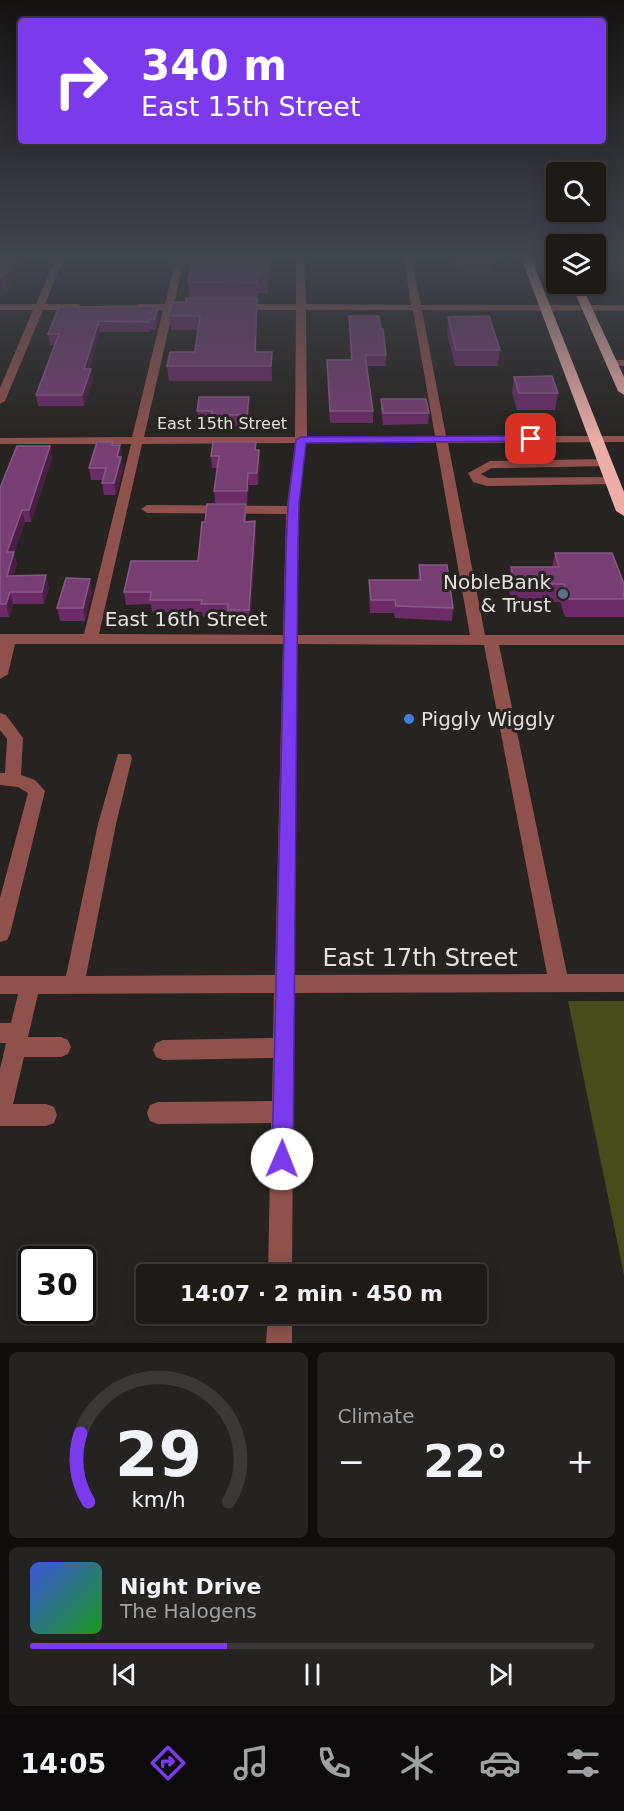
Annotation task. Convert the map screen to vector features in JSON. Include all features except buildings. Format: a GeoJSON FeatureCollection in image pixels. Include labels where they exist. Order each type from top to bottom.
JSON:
{"type":"FeatureCollection","features":[{"type":"Feature","properties":{"kind":"highway"},"geometry":{"type":"LineString","coordinates":[[547,318],[624,511]]}},
{"type":"Feature","properties":{"kind":"highway"},"geometry":{"type":"LineString","coordinates":[[591,318],[624,391]]}},
{"type":"Feature","properties":{"kind":"street"},"geometry":{"type":"LineString","coordinates":[[0,401],[35,318]]}},
{"type":"Feature","properties":{"kind":"street"},"geometry":{"type":"LineString","coordinates":[[90,640],[166,318]]}},
{"type":"Feature","properties":{"kind":"street"},"geometry":{"type":"LineString","coordinates":[[280,1264],[290,641],[293,510],[301,440],[301,318]]}},
{"type":"Feature","properties":{"kind":"street"},"geometry":{"type":"LineString","coordinates":[[420,318],[484,638],[559,983]]}},
{"type":"Feature","properties":{"kind":"street"},"geometry":{"type":"LineString","coordinates":[[611,363],[624,363]]}},
{"type":"Feature","properties":{"kind":"street","name":"East 15th Street"},"geometry":{"type":"LineString","coordinates":[[0,441],[624,439]]}},
{"type":"Feature","properties":{"kind":"street"},"geometry":{"type":"LineString","coordinates":[[605,463],[497,465],[479,469],[474,473],[477,479],[486,482],[612,481]]}},
{"type":"Feature","properties":{"kind":"street"},"geometry":{"type":"LineString","coordinates":[[147,509],[293,510]]}},
{"type":"Feature","properties":{"kind":"street"},"geometry":{"type":"LineString","coordinates":[[0,674],[5,639]]}},
{"type":"Feature","properties":{"kind":"street","name":"East 16th Street"},"geometry":{"type":"LineString","coordinates":[[5,639],[624,640]]}},
{"type":"Feature","properties":{"kind":"street"},"geometry":{"type":"LineString","coordinates":[[0,719],[15,738],[7,779],[30,784],[38,791],[0,934]]}},
{"type":"Feature","properties":{"kind":"street"},"geometry":{"type":"LineString","coordinates":[[74,985],[107,824],[124,758]]}},
{"type":"Feature","properties":{"kind":"street","name":"East 17th Street"},"geometry":{"type":"LineString","coordinates":[[0,985],[624,983]]}},
{"type":"Feature","properties":{"kind":"street"},"geometry":{"type":"LineString","coordinates":[[30,985],[12,1037],[4,1076],[0,1114],[46,1114]]}},
{"type":"Feature","properties":{"kind":"street"},"geometry":{"type":"LineString","coordinates":[[12,1037],[61,1047]]}},
{"type":"Feature","properties":{"kind":"street"},"geometry":{"type":"LineString","coordinates":[[163,1050],[284,1048]]}},
{"type":"Feature","properties":{"kind":"street"},"geometry":{"type":"LineString","coordinates":[[158,1113],[283,1112]]}},
{"type":"Feature","properties":{"kind":"street"},"geometry":{"type":"LineString","coordinates":[[279,1343],[280,1324]]}},
{"type":"Feature","properties":{"kind":"green space"},"geometry":{"type":"Polygon","coordinates":[[[568,1001],[624,1001],[624,1275],[568,1001]]]}},
{"type":"Feature","properties":{"kind":"place","name":"NobleBank & Trust"},"geometry":{"type":"Point","coordinates":[563,594]}},
{"type":"Feature","properties":{"kind":"place","name":"Piggly Wiggly"},"geometry":{"type":"Point","coordinates":[409,719]}},
{"type":"Feature","properties":{"kind":"route"},"geometry":{"type":"LineString","coordinates":[[282,1159],[293,505],[301,440],[531,439]]}}]}
